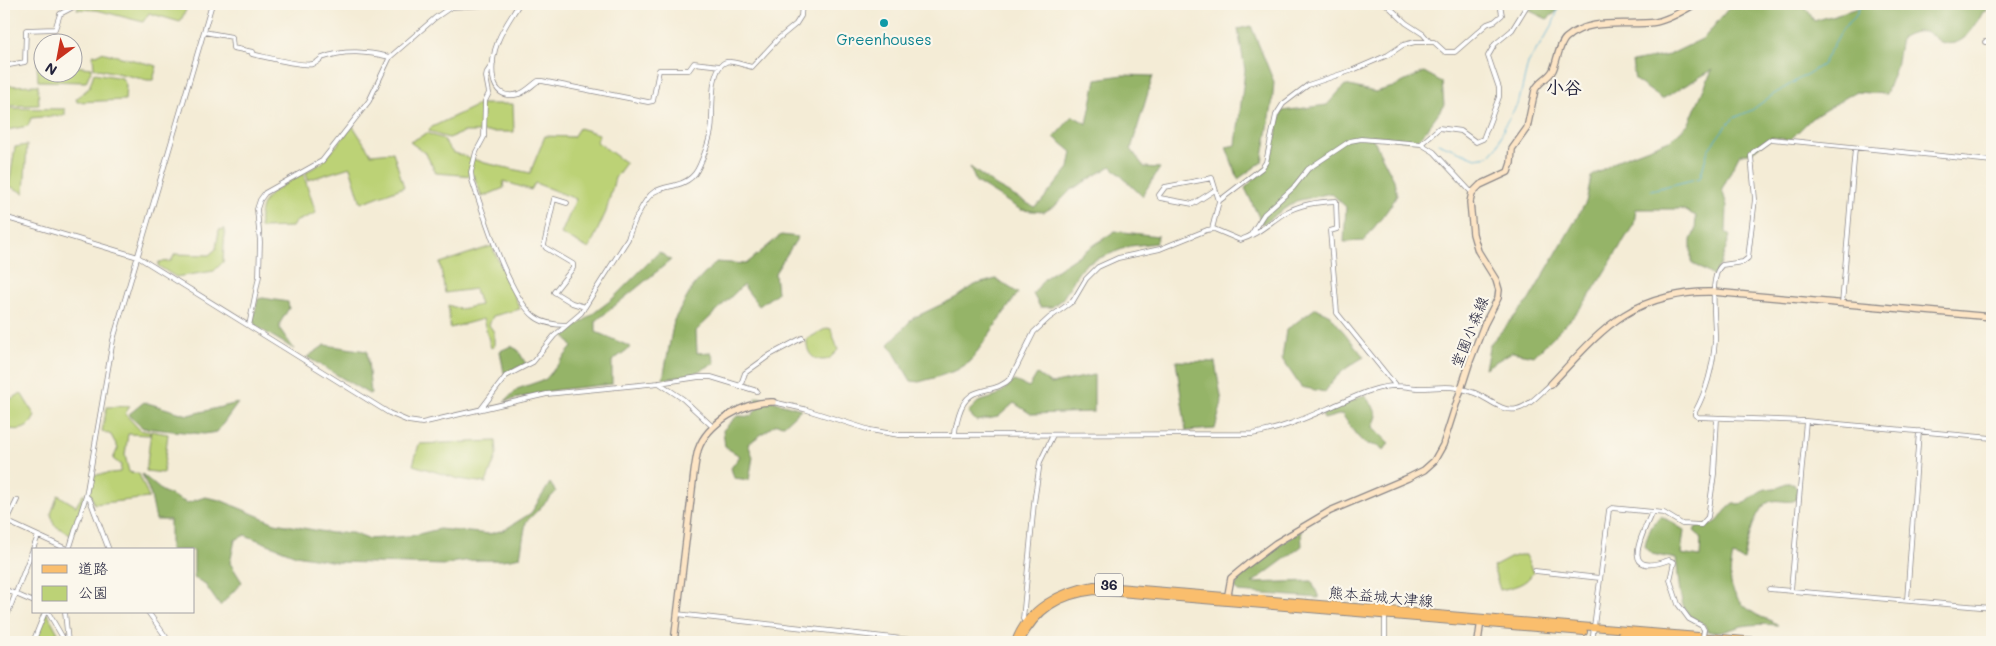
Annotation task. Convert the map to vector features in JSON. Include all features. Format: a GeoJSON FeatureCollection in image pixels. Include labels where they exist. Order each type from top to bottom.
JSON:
{"type":"FeatureCollection","features":[{"type":"Feature","properties":{"kind":"main road"},"geometry":{"type":"LineString","coordinates":[[1472,193],[1480,185],[1508,172],[1512,163],[1512,148],[1527,128],[1537,85],[1551,73],[1566,38],[1581,30],[1602,24],[1665,20],[1695,4]]}},
{"type":"Feature","properties":{"kind":"main road","name":"堂園小森線"},"geometry":{"type":"LineString","coordinates":[[1227,598],[1231,578],[1276,543],[1330,511],[1408,478],[1434,462],[1443,445],[1484,325],[1498,298],[1499,290],[1494,275],[1478,251],[1473,234],[1470,202],[1472,193]]}},
{"type":"Feature","properties":{"kind":"main road"},"geometry":{"type":"LineString","coordinates":[[1551,384],[1596,338],[1624,315],[1685,293],[1713,292],[1992,317]]}},
{"type":"Feature","properties":{"kind":"main road"},"geometry":{"type":"LineString","coordinates":[[674,642],[694,473],[699,449],[713,428],[736,412],[751,405],[773,402]]}},
{"type":"Feature","properties":{"kind":"main road","name":"熊本益城大津線"},"geometry":{"type":"LineString","coordinates":[[1015,642],[1026,622],[1047,602],[1057,595],[1077,588],[1094,585],[1482,619],[1703,642]]}},
{"type":"Feature","properties":{"kind":"main road","name":"熊本益城大津線"},"geometry":{"type":"LineString","coordinates":[[1020,642],[1031,624],[1044,610],[1056,601],[1078,592],[1102,591],[1227,598],[1385,616],[1482,619]]}},
{"type":"Feature","properties":{"kind":"main road"},"geometry":{"type":"LineString","coordinates":[[1478,642],[1482,619]]}},
{"type":"Feature","properties":{"kind":"main road","name":"熊本益城大津線"},"geometry":{"type":"LineString","coordinates":[[1594,631],[1769,642]]}},
{"type":"Feature","properties":{"kind":"street"},"geometry":{"type":"LineString","coordinates":[[4,66],[25,62],[26,30],[55,29],[60,14],[79,4]]}},
{"type":"Feature","properties":{"kind":"street"},"geometry":{"type":"LineString","coordinates":[[70,548],[86,496],[113,340],[212,4]]}},
{"type":"Feature","properties":{"kind":"street"},"geometry":{"type":"LineString","coordinates":[[249,326],[260,276],[260,242],[257,214],[260,200],[265,193],[322,161],[369,102],[390,57],[435,18],[451,7],[505,4]]}},
{"type":"Feature","properties":{"kind":"street"},"geometry":{"type":"LineString","coordinates":[[519,4],[501,32],[496,44],[493,62],[494,85],[502,94],[508,96],[519,94],[538,81],[542,81],[648,102],[652,101],[659,70],[689,70],[694,63],[720,66]]}},
{"type":"Feature","properties":{"kind":"street"},"geometry":{"type":"LineString","coordinates":[[481,409],[506,376],[533,362],[554,336],[568,326],[585,307],[628,239],[631,229],[650,196],[663,188],[689,181],[696,173],[710,139],[714,86],[720,66],[725,62],[731,62],[739,66],[752,67],[778,39],[796,24],[801,16],[802,4]]}},
{"type":"Feature","properties":{"kind":"street"},"geometry":{"type":"LineString","coordinates":[[1386,4],[1406,24],[1423,34],[1429,41]]}},
{"type":"Feature","properties":{"kind":"street"},"geometry":{"type":"LineString","coordinates":[[1218,202],[1262,168],[1266,162],[1276,115],[1283,104],[1308,84],[1353,70],[1388,55],[1403,45],[1429,41],[1434,42],[1445,52],[1455,52],[1487,24],[1495,21],[1502,15],[1500,4]]}},
{"type":"Feature","properties":{"kind":"street"},"geometry":{"type":"LineString","coordinates":[[1421,144],[1439,128],[1461,131],[1476,142],[1483,139],[1500,88],[1488,56],[1495,44],[1512,30],[1528,4]]}},
{"type":"Feature","properties":{"kind":"street"},"geometry":{"type":"LineString","coordinates":[[204,32],[232,37],[234,48],[253,52],[252,54],[305,65],[314,64],[320,58],[364,51],[390,57]]}},
{"type":"Feature","properties":{"kind":"street"},"geometry":{"type":"LineString","coordinates":[[1985,42],[1992,42]]}},
{"type":"Feature","properties":{"kind":"street"},"geometry":{"type":"LineString","coordinates":[[493,62],[486,77],[489,92],[485,102],[484,137],[476,152],[471,172],[472,180],[490,236],[522,306],[536,319],[554,325],[568,326]]}},
{"type":"Feature","properties":{"kind":"street"},"geometry":{"type":"LineString","coordinates":[[1250,236],[1264,214],[1293,188],[1308,169],[1350,141],[1361,139],[1421,144],[1434,152],[1472,193]]}},
{"type":"Feature","properties":{"kind":"street"},"geometry":{"type":"LineString","coordinates":[[1992,161],[1771,139],[1753,152],[1751,156],[1755,199],[1748,258],[1743,262],[1722,265],[1718,268],[1713,292],[1716,315],[1714,349],[1707,388],[1694,412],[1698,417],[1806,422],[1992,438]]}},
{"type":"Feature","properties":{"kind":"street"},"geometry":{"type":"LineString","coordinates":[[1842,304],[1855,148]]}},
{"type":"Feature","properties":{"kind":"street"},"geometry":{"type":"LineString","coordinates":[[1212,229],[1218,202],[1215,190],[1212,178],[1164,187],[1159,196],[1160,198],[1193,204],[1215,190]]}},
{"type":"Feature","properties":{"kind":"street"},"geometry":{"type":"LineString","coordinates":[[567,204],[554,199],[544,245],[573,264],[573,268],[554,292],[572,303],[585,307]]}},
{"type":"Feature","properties":{"kind":"street"},"geometry":{"type":"LineString","coordinates":[[955,434],[955,428],[965,400],[970,395],[1006,383],[1011,378],[1034,332],[1073,301],[1086,279],[1098,267],[1110,260],[1150,252],[1212,229],[1240,240],[1250,236],[1285,213],[1306,204],[1336,201],[1337,229],[1330,230],[1337,313],[1396,386]]}},
{"type":"Feature","properties":{"kind":"street"},"geometry":{"type":"LineString","coordinates":[[4,217],[138,257],[389,412],[408,420],[422,423],[546,394],[659,383],[699,377],[711,377],[757,391]]}},
{"type":"Feature","properties":{"kind":"street"},"geometry":{"type":"LineString","coordinates":[[740,387],[746,373],[770,355],[802,338]]}},
{"type":"Feature","properties":{"kind":"street"},"geometry":{"type":"LineString","coordinates":[[659,383],[683,399],[713,428]]}},
{"type":"Feature","properties":{"kind":"street"},"geometry":{"type":"LineString","coordinates":[[773,402],[804,409],[885,433],[900,435],[1252,434],[1272,431],[1372,390],[1396,386],[1419,388],[1446,386],[1461,388],[1475,393],[1498,406],[1517,409],[1529,403],[1551,384]]}},
{"type":"Feature","properties":{"kind":"street"},"geometry":{"type":"LineString","coordinates":[[1592,642],[1609,510],[1612,508],[1664,513],[1682,524],[1701,525],[1706,521],[1714,474],[1717,418]]}},
{"type":"Feature","properties":{"kind":"street"},"geometry":{"type":"LineString","coordinates":[[1790,590],[1806,422]]}},
{"type":"Feature","properties":{"kind":"street"},"geometry":{"type":"LineString","coordinates":[[1907,600],[1919,431]]}},
{"type":"Feature","properties":{"kind":"street"},"geometry":{"type":"LineString","coordinates":[[1026,622],[1023,619],[1035,495],[1040,462],[1052,435]]}},
{"type":"Feature","properties":{"kind":"street"},"geometry":{"type":"LineString","coordinates":[[86,496],[90,500],[108,548]]}},
{"type":"Feature","properties":{"kind":"street"},"geometry":{"type":"LineString","coordinates":[[4,527],[17,500]]}},
{"type":"Feature","properties":{"kind":"street"},"geometry":{"type":"LineString","coordinates":[[1652,512],[1637,546],[1636,554],[1639,561],[1644,564],[1656,565],[1669,560],[1674,562],[1670,580],[1678,604],[1689,619],[1702,626],[1704,630],[1703,642]]}},
{"type":"Feature","properties":{"kind":"street"},"geometry":{"type":"LineString","coordinates":[[6,521],[65,548]]}},
{"type":"Feature","properties":{"kind":"street"},"geometry":{"type":"LineString","coordinates":[[33,548],[38,536]]}},
{"type":"Feature","properties":{"kind":"street"},"geometry":{"type":"LineString","coordinates":[[4,623],[32,551]]}},
{"type":"Feature","properties":{"kind":"street"},"geometry":{"type":"LineString","coordinates":[[1535,571],[1600,578]]}},
{"type":"Feature","properties":{"kind":"street"},"geometry":{"type":"LineString","coordinates":[[4,589],[32,601]]}},
{"type":"Feature","properties":{"kind":"street"},"geometry":{"type":"LineString","coordinates":[[1769,589],[1992,608]]}},
{"type":"Feature","properties":{"kind":"street"},"geometry":{"type":"LineString","coordinates":[[34,642],[45,614]]}},
{"type":"Feature","properties":{"kind":"street"},"geometry":{"type":"LineString","coordinates":[[47,614],[63,638],[68,642]]}},
{"type":"Feature","properties":{"kind":"street"},"geometry":{"type":"LineString","coordinates":[[65,614],[68,642]]}},
{"type":"Feature","properties":{"kind":"street"},"geometry":{"type":"LineString","coordinates":[[142,642],[166,637],[149,614]]}},
{"type":"Feature","properties":{"kind":"street"},"geometry":{"type":"LineString","coordinates":[[677,614],[930,642]]}},
{"type":"Feature","properties":{"kind":"street"},"geometry":{"type":"LineString","coordinates":[[1385,616],[1386,642]]}},
{"type":"Feature","properties":{"kind":"green space"},"geometry":{"type":"Polygon","coordinates":[[[79,4],[189,4],[180,22],[149,13],[143,22],[97,10],[77,9],[79,4]]]}},
{"type":"Feature","properties":{"kind":"green space"},"geometry":{"type":"Polygon","coordinates":[[[1533,4],[1561,4],[1555,13],[1547,19],[1530,11],[1533,4]]]}},
{"type":"Feature","properties":{"kind":"green space"},"geometry":{"type":"Polygon","coordinates":[[[1732,4],[1804,4],[1814,21],[1871,4],[1986,4],[1987,11],[1983,12],[1967,36],[1955,43],[1941,42],[1927,33],[1920,32],[1908,34],[1901,38],[1896,67],[1886,94],[1855,92],[1812,118],[1790,140],[1771,137],[1752,152],[1739,155],[1722,189],[1727,206],[1726,232],[1730,236],[1720,265],[1713,276],[1691,262],[1691,240],[1695,231],[1696,216],[1682,209],[1636,209],[1634,224],[1589,297],[1573,317],[1534,356],[1512,352],[1485,368],[1490,344],[1529,300],[1586,202],[1591,177],[1620,159],[1672,139],[1689,123],[1712,70],[1662,99],[1635,80],[1632,62],[1669,55],[1704,38],[1732,4]]]}},
{"type":"Feature","properties":{"kind":"green space"},"geometry":{"type":"Polygon","coordinates":[[[1251,26],[1274,82],[1272,106],[1262,162],[1238,179],[1226,147],[1236,145],[1245,70],[1238,29],[1251,26]]]}},
{"type":"Feature","properties":{"kind":"green space"},"geometry":{"type":"Polygon","coordinates":[[[101,52],[157,66],[153,80],[94,68],[93,54],[97,55],[101,52]]]}},
{"type":"Feature","properties":{"kind":"green space"},"geometry":{"type":"Polygon","coordinates":[[[82,67],[92,68],[86,82],[82,82],[82,67]]]}},
{"type":"Feature","properties":{"kind":"green space"},"geometry":{"type":"Polygon","coordinates":[[[1424,72],[1442,82],[1444,105],[1418,141],[1371,135],[1394,180],[1397,195],[1364,241],[1344,242],[1346,207],[1331,193],[1296,201],[1262,224],[1245,188],[1268,165],[1282,111],[1327,105],[1345,85],[1375,92],[1393,87],[1424,72]]]}},
{"type":"Feature","properties":{"kind":"green space"},"geometry":{"type":"Polygon","coordinates":[[[94,73],[122,78],[126,85],[125,100],[77,102],[76,99],[89,88],[94,73]]]}},
{"type":"Feature","properties":{"kind":"green space"},"geometry":{"type":"Polygon","coordinates":[[[1123,75],[1153,76],[1131,149],[1144,167],[1160,168],[1142,196],[1111,166],[1071,190],[1056,205],[1044,212],[1021,210],[976,182],[970,167],[996,186],[1034,207],[1041,202],[1069,168],[1072,152],[1054,137],[1073,116],[1087,124],[1096,79],[1123,75]]]}},
{"type":"Feature","properties":{"kind":"green space"},"geometry":{"type":"Polygon","coordinates":[[[38,85],[39,105],[7,106],[4,104],[4,86],[38,85]]]}},
{"type":"Feature","properties":{"kind":"green space"},"geometry":{"type":"Polygon","coordinates":[[[480,104],[513,104],[514,132],[464,132],[449,138],[429,131],[430,128],[480,104]]]}},
{"type":"Feature","properties":{"kind":"green space"},"geometry":{"type":"Polygon","coordinates":[[[7,108],[65,109],[65,115],[31,118],[28,126],[7,130],[7,108]]]}},
{"type":"Feature","properties":{"kind":"green space"},"geometry":{"type":"Polygon","coordinates":[[[353,126],[371,154],[393,152],[404,187],[361,203],[350,167],[308,180],[306,172],[322,163],[353,126]]]}},
{"type":"Feature","properties":{"kind":"green space"},"geometry":{"type":"Polygon","coordinates":[[[579,128],[599,134],[597,142],[626,163],[615,178],[606,212],[589,249],[561,234],[576,199],[535,183],[531,190],[503,181],[504,188],[482,197],[474,176],[436,173],[426,154],[410,142],[427,133],[443,139],[452,152],[485,163],[530,173],[545,136],[573,137],[579,128]]]}},
{"type":"Feature","properties":{"kind":"green space"},"geometry":{"type":"Polygon","coordinates":[[[27,145],[24,193],[9,186],[15,147],[27,145]]]}},
{"type":"Feature","properties":{"kind":"green space"},"geometry":{"type":"Polygon","coordinates":[[[303,173],[316,213],[295,222],[292,227],[260,228],[260,216],[265,200],[277,189],[303,173]]]}},
{"type":"Feature","properties":{"kind":"green space"},"geometry":{"type":"Polygon","coordinates":[[[225,229],[223,262],[214,271],[176,277],[158,266],[159,262],[171,261],[175,254],[209,255],[216,249],[219,230],[225,229]]]}},
{"type":"Feature","properties":{"kind":"green space"},"geometry":{"type":"Polygon","coordinates":[[[1115,231],[1158,236],[1156,243],[1130,246],[1087,263],[1078,273],[1063,298],[1052,307],[1040,307],[1033,294],[1045,278],[1115,231]]]}},
{"type":"Feature","properties":{"kind":"green space"},"geometry":{"type":"Polygon","coordinates":[[[781,235],[798,237],[775,273],[777,293],[759,306],[743,285],[696,331],[697,353],[711,352],[715,363],[691,375],[663,379],[674,320],[694,285],[716,262],[746,264],[781,235]]]}},
{"type":"Feature","properties":{"kind":"green space"},"geometry":{"type":"Polygon","coordinates":[[[492,246],[520,309],[493,316],[489,325],[494,332],[494,347],[491,348],[483,319],[450,328],[448,305],[460,309],[480,305],[475,289],[445,293],[440,263],[492,246]]]}},
{"type":"Feature","properties":{"kind":"green space"},"geometry":{"type":"Polygon","coordinates":[[[659,252],[671,260],[596,321],[596,332],[631,347],[612,361],[612,384],[556,390],[505,401],[517,389],[546,379],[572,347],[565,335],[611,300],[659,252]]]}},
{"type":"Feature","properties":{"kind":"green space"},"geometry":{"type":"Polygon","coordinates":[[[996,279],[1018,293],[970,362],[957,370],[934,378],[919,382],[911,381],[889,344],[913,318],[955,298],[974,285],[996,279]]]}},
{"type":"Feature","properties":{"kind":"green space"},"geometry":{"type":"Polygon","coordinates":[[[258,299],[288,302],[289,308],[280,323],[280,329],[294,349],[252,324],[258,299]]]}},
{"type":"Feature","properties":{"kind":"green space"},"geometry":{"type":"Polygon","coordinates":[[[1316,308],[1330,315],[1364,357],[1342,372],[1325,392],[1301,387],[1282,359],[1286,330],[1316,308]]]}},
{"type":"Feature","properties":{"kind":"green space"},"geometry":{"type":"Polygon","coordinates":[[[827,328],[831,329],[838,350],[829,359],[819,360],[810,353],[807,339],[827,328]]]}},
{"type":"Feature","properties":{"kind":"green space"},"geometry":{"type":"Polygon","coordinates":[[[325,345],[367,351],[371,393],[369,394],[307,357],[325,345]]]}},
{"type":"Feature","properties":{"kind":"green space"},"geometry":{"type":"Polygon","coordinates":[[[511,346],[518,350],[526,364],[504,373],[500,351],[511,346]]]}},
{"type":"Feature","properties":{"kind":"green space"},"geometry":{"type":"Polygon","coordinates":[[[1176,361],[1215,362],[1222,402],[1215,429],[1186,431],[1176,361]]]}},
{"type":"Feature","properties":{"kind":"green space"},"geometry":{"type":"Polygon","coordinates":[[[1037,374],[1051,384],[1094,375],[1094,412],[1031,414],[1014,403],[998,417],[976,421],[968,412],[978,402],[997,396],[1014,381],[1029,387],[1037,374]]]}},
{"type":"Feature","properties":{"kind":"green space"},"geometry":{"type":"Polygon","coordinates":[[[4,390],[12,399],[21,393],[35,416],[26,427],[14,430],[4,428],[4,390]]]}},
{"type":"Feature","properties":{"kind":"green space"},"geometry":{"type":"Polygon","coordinates":[[[1364,395],[1373,406],[1377,416],[1373,427],[1389,443],[1384,450],[1362,441],[1342,414],[1324,419],[1322,415],[1364,395]]]}},
{"type":"Feature","properties":{"kind":"green space"},"geometry":{"type":"Polygon","coordinates":[[[758,397],[801,409],[784,425],[776,424],[748,444],[753,457],[749,480],[734,478],[731,468],[740,456],[725,447],[723,430],[737,416],[752,415],[758,406],[755,398],[758,397]]]}},
{"type":"Feature","properties":{"kind":"green space"},"geometry":{"type":"Polygon","coordinates":[[[144,402],[188,415],[238,403],[217,432],[204,434],[143,428],[128,415],[144,402]]]}},
{"type":"Feature","properties":{"kind":"green space"},"geometry":{"type":"Polygon","coordinates":[[[130,406],[125,414],[140,430],[150,432],[150,435],[128,434],[125,455],[129,472],[139,474],[149,498],[94,504],[90,491],[94,475],[120,472],[121,465],[113,459],[118,448],[111,435],[102,431],[107,407],[130,406]]]}},
{"type":"Feature","properties":{"kind":"green space"},"geometry":{"type":"Polygon","coordinates":[[[151,431],[168,434],[163,473],[146,471],[151,431]]]}},
{"type":"Feature","properties":{"kind":"green space"},"geometry":{"type":"Polygon","coordinates":[[[496,441],[497,454],[486,483],[459,479],[413,465],[419,444],[496,441]]]}},
{"type":"Feature","properties":{"kind":"green space"},"geometry":{"type":"Polygon","coordinates":[[[142,474],[162,491],[187,503],[205,497],[220,500],[275,523],[331,533],[352,533],[368,539],[411,536],[439,529],[489,534],[504,530],[531,513],[550,483],[556,492],[526,522],[520,557],[511,559],[464,561],[446,565],[336,562],[296,555],[245,535],[235,540],[230,563],[242,582],[220,606],[204,583],[195,578],[195,548],[170,548],[170,520],[156,520],[151,496],[142,474]]]}},
{"type":"Feature","properties":{"kind":"green space"},"geometry":{"type":"Polygon","coordinates":[[[1787,483],[1793,483],[1798,489],[1796,500],[1772,501],[1764,506],[1755,519],[1744,560],[1733,556],[1730,574],[1733,590],[1742,603],[1757,615],[1778,625],[1751,625],[1721,632],[1707,631],[1705,625],[1688,614],[1682,603],[1676,559],[1652,554],[1645,546],[1650,529],[1661,516],[1684,530],[1681,554],[1700,557],[1701,537],[1694,531],[1696,527],[1716,522],[1733,504],[1747,502],[1761,491],[1780,487],[1787,483]]]}},
{"type":"Feature","properties":{"kind":"green space"},"geometry":{"type":"Polygon","coordinates":[[[84,493],[72,536],[54,525],[51,514],[58,495],[76,506],[84,493]]]}},
{"type":"Feature","properties":{"kind":"green space"},"geometry":{"type":"Polygon","coordinates":[[[1301,531],[1302,546],[1252,583],[1312,581],[1319,598],[1238,592],[1235,588],[1245,571],[1263,556],[1301,531]]]}},
{"type":"Feature","properties":{"kind":"green space"},"geometry":{"type":"Polygon","coordinates":[[[1519,555],[1525,555],[1533,572],[1523,583],[1500,590],[1493,567],[1519,555]]]}},
{"type":"Feature","properties":{"kind":"green space"},"geometry":{"type":"Polygon","coordinates":[[[45,614],[48,614],[63,642],[35,642],[45,614]]]}},
{"type":"Feature","properties":{"kind":"waterway"},"geometry":{"type":"LineString","coordinates":[[1438,143],[1476,158],[1489,156],[1497,147],[1505,125],[1519,101],[1528,63],[1552,26],[1559,7],[1565,4]]}},
{"type":"Feature","properties":{"kind":"waterway"},"geometry":{"type":"LineString","coordinates":[[1651,190],[1700,178],[1708,150],[1725,127],[1734,118],[1752,110],[1771,96],[1822,65],[1843,28],[1855,17],[1861,4]]}},
{"type":"Feature","properties":{"kind":"place","name":"Greenhouses"},"geometry":{"type":"Point","coordinates":[884,23]}},
{"type":"Feature","properties":{"kind":"district","name":"小谷"},"geometry":{"type":"Point","coordinates":[1564,88]}}]}
